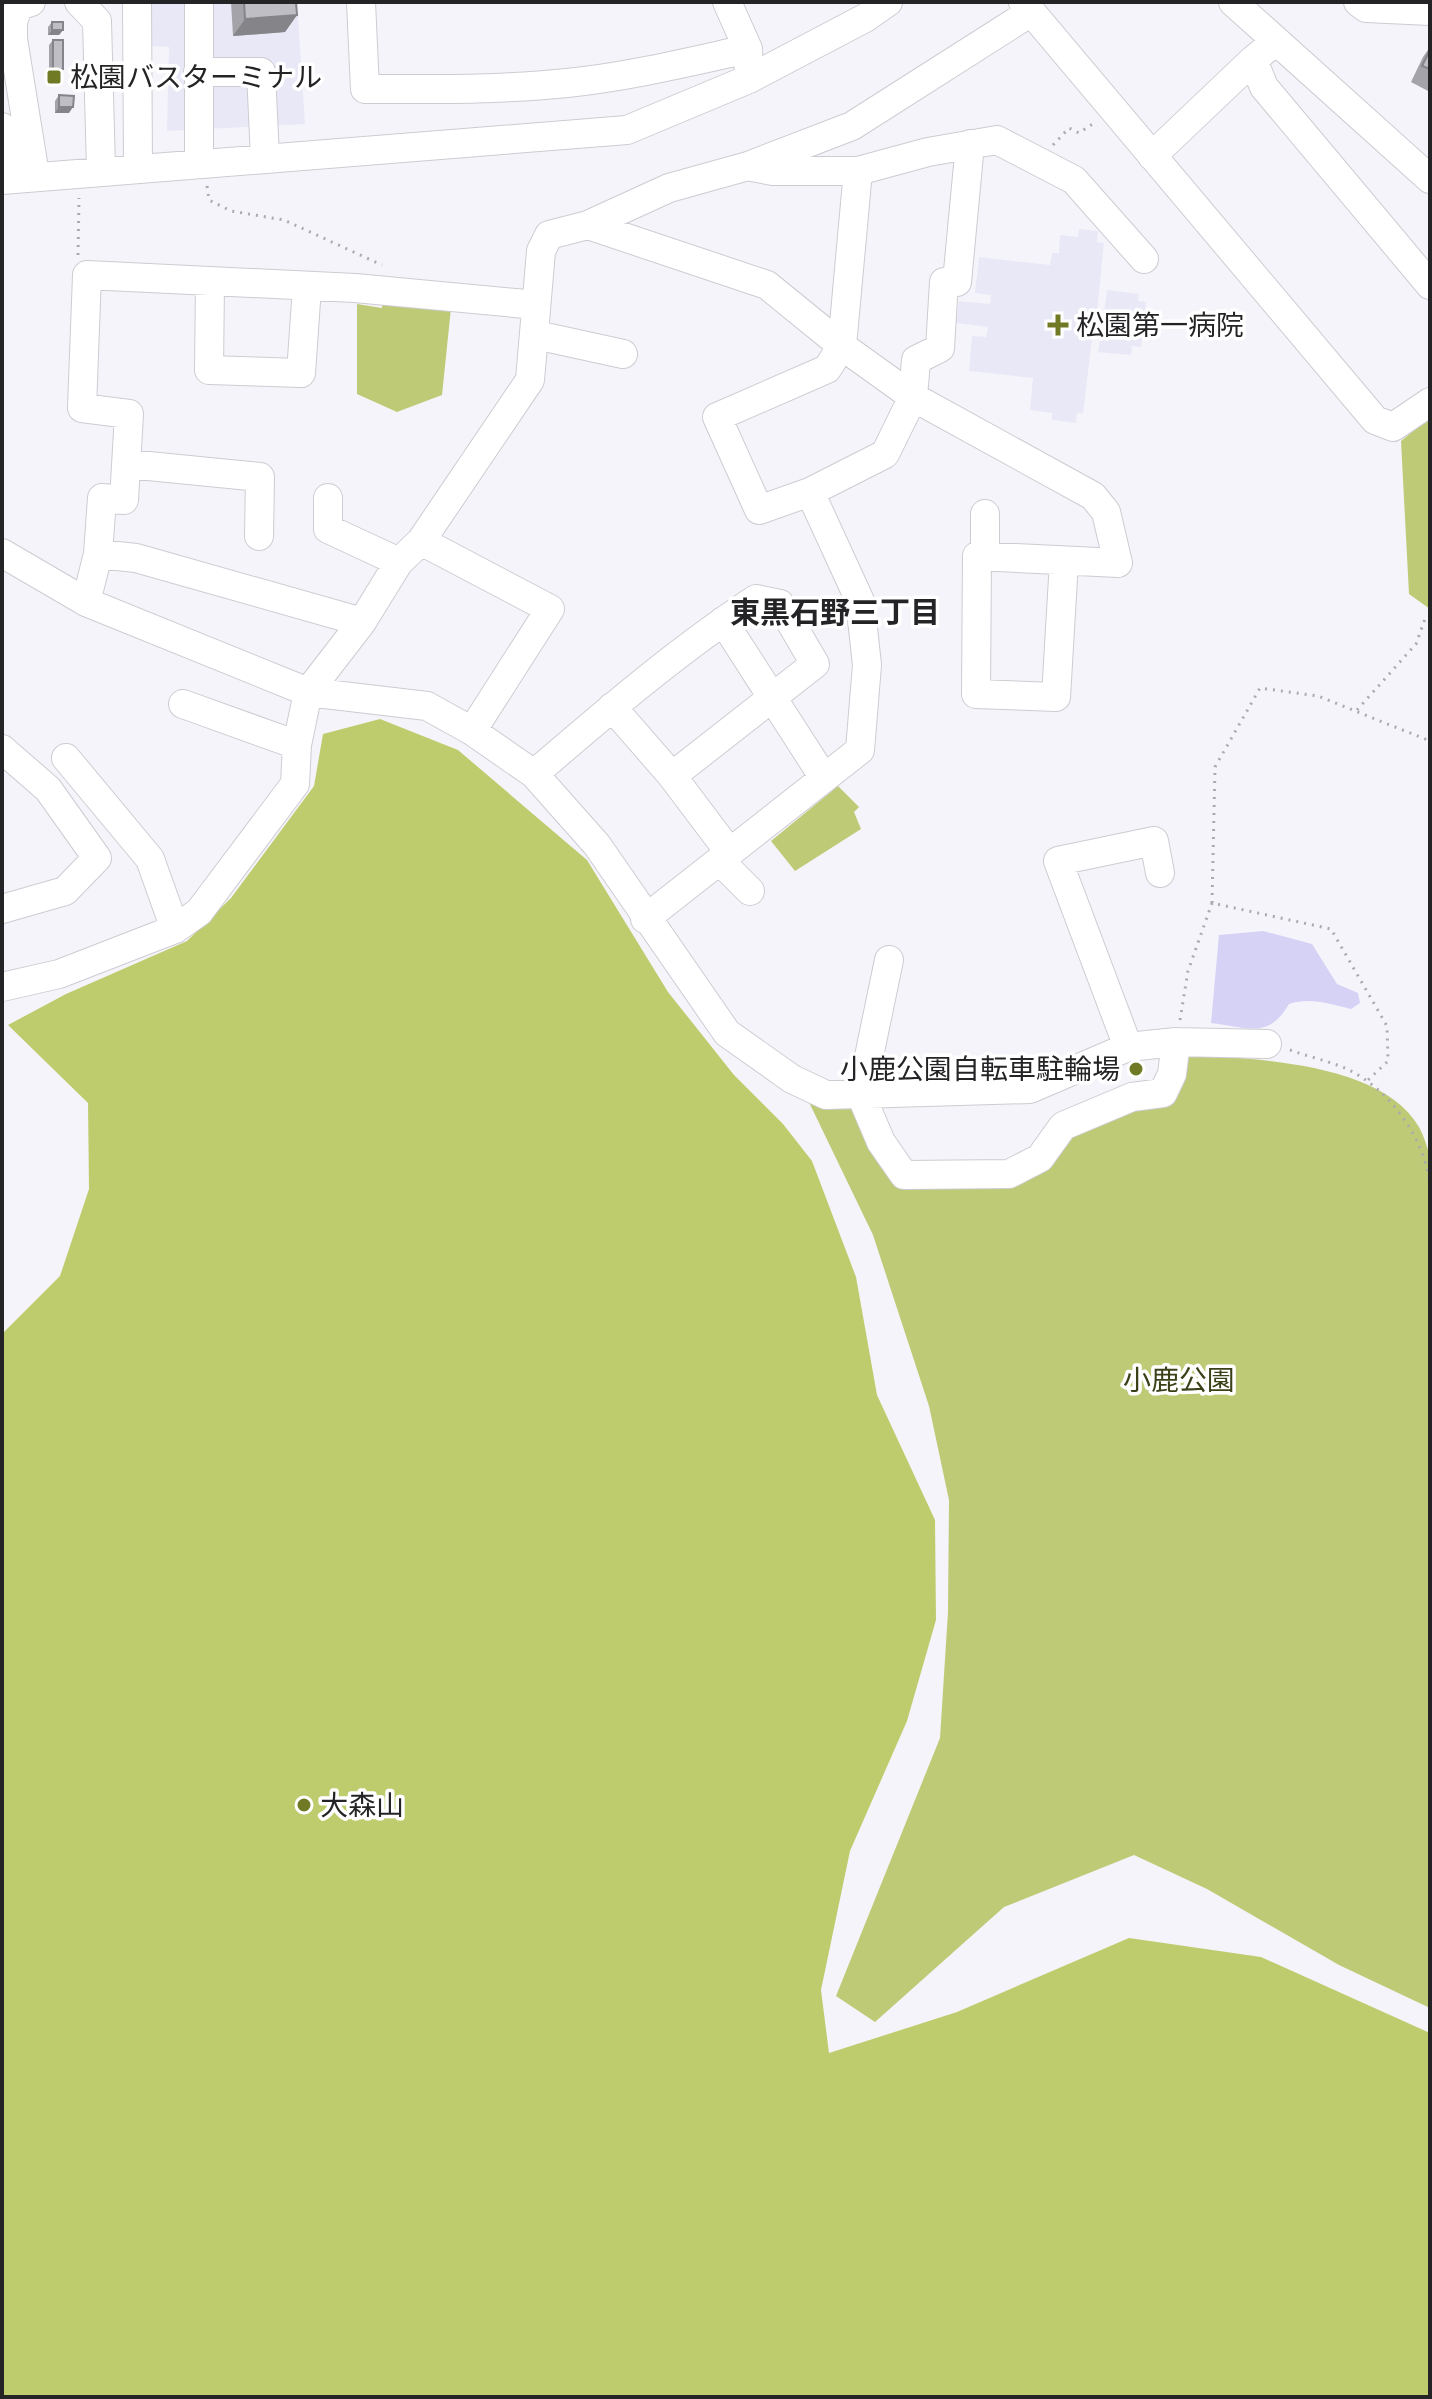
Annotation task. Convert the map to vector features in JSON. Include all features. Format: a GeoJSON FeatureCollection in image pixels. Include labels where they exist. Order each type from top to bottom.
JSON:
{"type":"FeatureCollection","features":[{"type":"Feature","properties":{"kind":"street"},"geometry":{"type":"LineString","coordinates":[[19,178],[13,21],[19,6],[31,2]]}},
{"type":"Feature","properties":{"kind":"street"},"geometry":{"type":"LineString","coordinates":[[79,2],[97,21],[90,170]]}},
{"type":"Feature","properties":{"kind":"street"},"geometry":{"type":"LineString","coordinates":[[137,2],[138,167]]}},
{"type":"Feature","properties":{"kind":"street"},"geometry":{"type":"LineString","coordinates":[[199,2],[202,163]]}},
{"type":"Feature","properties":{"kind":"street"},"geometry":{"type":"LineString","coordinates":[[361,2],[365,89],[471,89],[569,83],[640,73],[748,49]]}},
{"type":"Feature","properties":{"kind":"street"},"geometry":{"type":"LineString","coordinates":[[727,2],[748,49],[749,79]]}},
{"type":"Feature","properties":{"kind":"street"},"geometry":{"type":"LineString","coordinates":[[1233,2],[1430,179]]}},
{"type":"Feature","properties":{"kind":"street"},"geometry":{"type":"LineString","coordinates":[[1358,2],[1366,8],[1430,11]]}},
{"type":"Feature","properties":{"kind":"street"},"geometry":{"type":"LineString","coordinates":[[19,178],[627,130],[749,79],[870,7]]}},
{"type":"Feature","properties":{"kind":"street"},"geometry":{"type":"LineString","coordinates":[[2,987],[59,974],[175,929],[199,912],[295,784],[297,745],[308,692],[362,622],[399,562],[421,541],[530,380],[541,251],[549,235],[588,225],[669,188],[748,166],[852,126],[1027,7],[1375,420],[1393,427],[1430,402]]}},
{"type":"Feature","properties":{"kind":"street"},"geometry":{"type":"LineString","coordinates":[[1152,156],[1276,41]]}},
{"type":"Feature","properties":{"kind":"street"},"geometry":{"type":"LineString","coordinates":[[1253,60],[1264,87],[1430,285]]}},
{"type":"Feature","properties":{"kind":"street"},"geometry":{"type":"LineString","coordinates":[[198,72],[261,72],[265,158]]}},
{"type":"Feature","properties":{"kind":"street"},"geometry":{"type":"LineString","coordinates":[[2,127],[19,178]]}},
{"type":"Feature","properties":{"kind":"street"},"geometry":{"type":"LineString","coordinates":[[748,166],[773,171],[858,171],[997,140],[1044,161],[1074,180],[1144,259]]}},
{"type":"Feature","properties":{"kind":"street"},"geometry":{"type":"LineString","coordinates":[[858,171],[842,346],[827,369],[717,417],[759,510],[810,492],[885,454],[913,397],[916,360],[940,348],[944,282],[957,282],[970,144]]}},
{"type":"Feature","properties":{"kind":"street"},"geometry":{"type":"LineString","coordinates":[[588,225],[767,285],[842,346],[913,397],[1093,496],[1106,512],[1118,563],[977,556],[976,694],[1056,697],[1064,561]]}},
{"type":"Feature","properties":{"kind":"street"},"geometry":{"type":"LineString","coordinates":[[86,602],[98,554],[102,498],[124,500],[129,414],[82,408],[87,275],[401,293],[536,305]]}},
{"type":"Feature","properties":{"kind":"street"},"geometry":{"type":"LineString","coordinates":[[210,283],[209,370],[301,373],[307,287]]}},
{"type":"Feature","properties":{"kind":"street"},"geometry":{"type":"LineString","coordinates":[[536,335],[623,354]]}},
{"type":"Feature","properties":{"kind":"street"},"geometry":{"type":"LineString","coordinates":[[128,464],[260,477],[259,536]]}},
{"type":"Feature","properties":{"kind":"street"},"geometry":{"type":"LineString","coordinates":[[645,919],[860,750],[867,665],[860,601],[810,492]]}},
{"type":"Feature","properties":{"kind":"street"},"geometry":{"type":"LineString","coordinates":[[328,498],[328,529],[399,562]]}},
{"type":"Feature","properties":{"kind":"street"},"geometry":{"type":"LineString","coordinates":[[985,514],[985,555]]}},
{"type":"Feature","properties":{"kind":"street"},"geometry":{"type":"LineString","coordinates":[[421,541],[550,609],[472,731]]}},
{"type":"Feature","properties":{"kind":"street"},"geometry":{"type":"LineString","coordinates":[[98,554],[136,558],[362,622]]}},
{"type":"Feature","properties":{"kind":"street"},"geometry":{"type":"LineString","coordinates":[[5,565],[86,602],[308,692],[427,706],[472,731],[534,774],[597,845],[645,919],[727,1033],[792,1079],[826,1095],[1030,1089],[1128,1047],[1176,1042],[1267,1044]]}},
{"type":"Feature","properties":{"kind":"street"},"geometry":{"type":"LineString","coordinates":[[534,774],[612,707],[723,621],[756,599],[780,604],[815,664],[672,776]]}},
{"type":"Feature","properties":{"kind":"street"},"geometry":{"type":"LineString","coordinates":[[723,621],[824,778]]}},
{"type":"Feature","properties":{"kind":"street"},"geometry":{"type":"LineString","coordinates":[[183,704],[297,745]]}},
{"type":"Feature","properties":{"kind":"street"},"geometry":{"type":"LineString","coordinates":[[612,707],[672,776],[750,891]]}},
{"type":"Feature","properties":{"kind":"street"},"geometry":{"type":"LineString","coordinates":[[2,749],[48,789],[97,858],[65,891],[2,909]]}},
{"type":"Feature","properties":{"kind":"street"},"geometry":{"type":"LineString","coordinates":[[66,758],[150,859],[175,929]]}},
{"type":"Feature","properties":{"kind":"street"},"geometry":{"type":"LineString","coordinates":[[1128,1047],[1058,861],[1154,841],[1160,873]]}},
{"type":"Feature","properties":{"kind":"street"},"geometry":{"type":"LineString","coordinates":[[889,960],[861,1095],[881,1142],[904,1175],[1009,1174],[1040,1158],[1063,1126],[1132,1097],[1163,1093],[1172,1074],[1176,1042]]}},
{"type":"Feature","properties":{"kind":"path"},"geometry":{"type":"LineString","coordinates":[[1044,161],[1053,144],[1069,128],[1079,133],[1094,123],[1108,136],[1125,124]]}},
{"type":"Feature","properties":{"kind":"path"},"geometry":{"type":"LineString","coordinates":[[202,163],[209,200],[231,211],[284,220],[404,273],[401,293]]}},
{"type":"Feature","properties":{"kind":"path"},"geometry":{"type":"LineString","coordinates":[[87,275],[78,265],[90,170]]}},
{"type":"Feature","properties":{"kind":"path"},"geometry":{"type":"LineString","coordinates":[[1357,710],[1416,644],[1426,616]]}},
{"type":"Feature","properties":{"kind":"path"},"geometry":{"type":"LineString","coordinates":[[1176,1042],[1188,971],[1212,903],[1215,767],[1253,695],[1260,688],[1318,696],[1430,741]]}},
{"type":"Feature","properties":{"kind":"path"},"geometry":{"type":"LineString","coordinates":[[1212,903],[1331,929],[1387,1026],[1388,1061],[1367,1081]]}},
{"type":"Feature","properties":{"kind":"path"},"geometry":{"type":"LineString","coordinates":[[1267,1044],[1335,1064],[1367,1081],[1411,1129],[1422,1148],[1430,1184]]}},
{"type":"Feature","properties":{"kind":"path"},"geometry":{"type":"LineString","coordinates":[[1430,1208],[1430,1215]]}},
{"type":"Feature","properties":{"kind":"shaded area"},"geometry":{"type":"Polygon","coordinates":[[[149,2],[297,2],[305,124],[167,131],[169,47],[150,46],[149,2]]]}},
{"type":"Feature","properties":{"kind":"shaded area","name":"松園第一病院"},"geometry":{"type":"Polygon","coordinates":[[[1079,229],[1098,231],[1097,242],[1104,243],[1097,313],[1104,313],[1107,290],[1139,294],[1138,301],[1146,302],[1141,347],[1132,346],[1131,355],[1098,352],[1100,338],[1092,338],[1083,414],[1077,413],[1076,423],[1052,420],[1052,413],[1030,410],[1033,378],[969,371],[972,336],[986,337],[988,327],[956,323],[959,301],[990,304],[991,295],[975,293],[979,257],[1050,265],[1052,253],[1059,253],[1060,235],[1078,237],[1079,229]]]}},
{"type":"Feature","properties":{"kind":"green space"},"geometry":{"type":"Polygon","coordinates":[[[383,299],[451,308],[442,395],[397,412],[357,394],[357,304],[382,308],[383,299]]]}},
{"type":"Feature","properties":{"kind":"green space"},"geometry":{"type":"Polygon","coordinates":[[[1430,417],[1430,609],[1409,594],[1401,441],[1430,417]]]}},
{"type":"Feature","properties":{"kind":"green space"},"geometry":{"type":"Polygon","coordinates":[[[380,719],[458,750],[587,860],[668,992],[734,1075],[783,1124],[812,1161],[856,1277],[877,1395],[935,1520],[936,1620],[907,1721],[850,1851],[821,1990],[829,2053],[957,2012],[1129,1938],[1261,1957],[1430,2033],[1430,2397],[2,2397],[2,1334],[60,1276],[89,1189],[88,1103],[8,1025],[66,994],[187,941],[231,898],[314,786],[323,734],[380,719]]]}},
{"type":"Feature","properties":{"kind":"green space"},"geometry":{"type":"Polygon","coordinates":[[[838,786],[859,807],[854,812],[861,829],[795,871],[771,841],[838,786]]]}},
{"type":"Feature","properties":{"kind":"green space","name":"小鹿公園"},"geometry":{"type":"Polygon","coordinates":[[[1185,1055],[1278,1062],[1346,1076],[1376,1089],[1401,1105],[1419,1127],[1430,1156],[1430,2008],[1339,1965],[1207,1889],[1134,1855],[1004,1907],[875,2022],[836,1996],[940,1738],[948,1612],[949,1500],[929,1406],[873,1235],[806,1096],[854,1109],[901,1185],[1042,1172],[1074,1136],[1136,1107],[1185,1055]]]}},
{"type":"Feature","properties":{"kind":"water"},"geometry":{"type":"Polygon","coordinates":[[[1263,931],[1312,944],[1337,984],[1358,993],[1360,1003],[1351,1009],[1320,1002],[1289,1004],[1273,1023],[1265,1027],[1246,1028],[1211,1023],[1219,935],[1263,931]]]}},
{"type":"Feature","properties":{"kind":"building"},"geometry":{"type":"Polygon","coordinates":[[[244,2],[296,2],[297,15],[245,19],[244,2]]]}},
{"type":"Feature","properties":{"kind":"building"},"geometry":{"type":"Polygon","coordinates":[[[52,22],[63,22],[63,30],[52,30],[52,22]]]}},
{"type":"Feature","properties":{"kind":"building"},"geometry":{"type":"Polygon","coordinates":[[[53,40],[63,40],[63,69],[53,69],[53,40]]]}},
{"type":"Feature","properties":{"kind":"building"},"geometry":{"type":"Polygon","coordinates":[[[1430,50],[1430,69],[1422,66],[1430,50]]]}},
{"type":"Feature","properties":{"kind":"building"},"geometry":{"type":"Polygon","coordinates":[[[59,95],[74,96],[73,107],[59,107],[59,95]]]}},
{"type":"Feature","properties":{"kind":"place","name":"松園バスターミナル"},"geometry":{"type":"Point","coordinates":[54,77]}},
{"type":"Feature","properties":{"kind":"place","name":"松園第一病院"},"geometry":{"type":"Point","coordinates":[1058,325]}},
{"type":"Feature","properties":{"kind":"place","name":"小鹿公園自転車駐輪場"},"geometry":{"type":"Point","coordinates":[1136,1069]}},
{"type":"Feature","properties":{"kind":"place","name":"大森山"},"geometry":{"type":"Point","coordinates":[304,1805]}},
{"type":"Feature","properties":{"kind":"district","name":"東黒石野三丁目"},"geometry":{"type":"Point","coordinates":[835,612]}}]}
